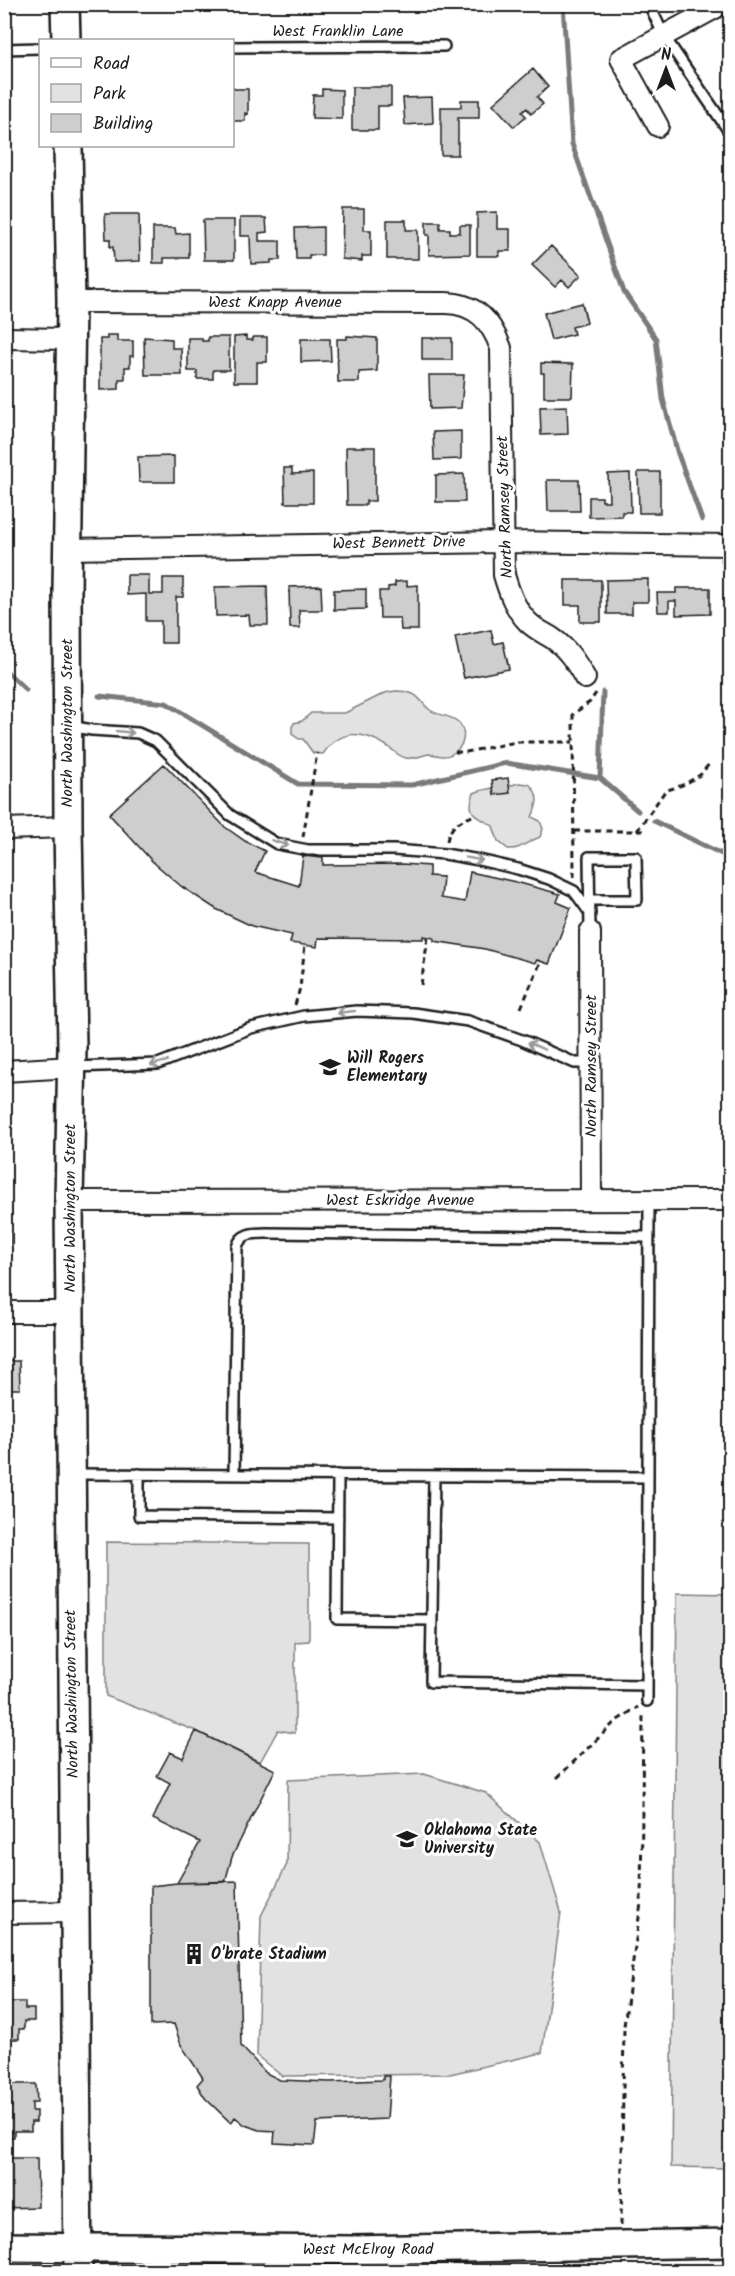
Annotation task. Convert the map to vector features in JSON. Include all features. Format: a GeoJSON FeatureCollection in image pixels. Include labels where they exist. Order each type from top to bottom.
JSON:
{"type":"FeatureCollection","features":[{"type":"Feature","properties":{"kind":"main road"},"geometry":{"type":"LineString","coordinates":[[65,4],[66,39]]}},
{"type":"Feature","properties":{"kind":"main road","name":"North Washington Street"},"geometry":{"type":"LineString","coordinates":[[68,147],[71,302],[67,726],[72,1067],[69,1201],[78,2259]]}},
{"type":"Feature","properties":{"kind":"main road","name":"West McElroy Road"},"geometry":{"type":"LineString","coordinates":[[4,2247],[78,2259],[352,2250],[730,2243]]}},
{"type":"Feature","properties":{"kind":"street"},"geometry":{"type":"LineString","coordinates":[[658,126],[621,59],[716,8],[714,4]]}},
{"type":"Feature","properties":{"kind":"street","name":"West Knapp Avenue"},"geometry":{"type":"LineString","coordinates":[[71,302],[458,303],[478,312]]}},
{"type":"Feature","properties":{"kind":"street","name":"North Ramsey Street"},"geometry":{"type":"LineString","coordinates":[[478,312],[491,326],[501,348],[504,575],[509,594],[528,622],[565,649],[592,683]]}},
{"type":"Feature","properties":{"kind":"street"},"geometry":{"type":"LineString","coordinates":[[4,338],[70,339]]}},
{"type":"Feature","properties":{"kind":"street","name":"West Bennett Drive"},"geometry":{"type":"LineString","coordinates":[[67,549],[504,542],[730,545]]}},
{"type":"Feature","properties":{"kind":"street"},"geometry":{"type":"LineString","coordinates":[[4,829],[68,827]]}},
{"type":"Feature","properties":{"kind":"street","name":"North Ramsey Street"},"geometry":{"type":"LineString","coordinates":[[590,923],[591,1200]]}},
{"type":"Feature","properties":{"kind":"street"},"geometry":{"type":"LineString","coordinates":[[4,1071],[72,1067]]}},
{"type":"Feature","properties":{"kind":"street","name":"West Eskridge Avenue"},"geometry":{"type":"LineString","coordinates":[[69,1201],[730,1200]]}},
{"type":"Feature","properties":{"kind":"street"},"geometry":{"type":"LineString","coordinates":[[4,1312],[70,1312]]}},
{"type":"Feature","properties":{"kind":"street"},"geometry":{"type":"LineString","coordinates":[[4,1913],[75,1912]]}},
{"type":"Feature","properties":{"kind":"lane"},"geometry":{"type":"LineString","coordinates":[[649,4],[664,36],[730,133]]}},
{"type":"Feature","properties":{"kind":"lane","name":"West Franklin Lane"},"geometry":{"type":"LineString","coordinates":[[234,47],[444,46]]}},
{"type":"Feature","properties":{"kind":"lane"},"geometry":{"type":"LineString","coordinates":[[4,49],[39,48]]}},
{"type":"Feature","properties":{"kind":"lane"},"geometry":{"type":"LineString","coordinates":[[67,726],[138,733],[156,741],[230,814],[277,844],[340,851],[394,850],[446,854],[518,869],[574,891],[590,923]]}},
{"type":"Feature","properties":{"kind":"lane"},"geometry":{"type":"LineString","coordinates":[[590,900],[637,900],[636,857],[589,857],[590,923]]}},
{"type":"Feature","properties":{"kind":"lane"},"geometry":{"type":"LineString","coordinates":[[72,1067],[158,1064],[251,1028],[290,1019],[357,1011],[413,1013],[468,1021],[522,1040],[575,1063],[591,1063]]}},
{"type":"Feature","properties":{"kind":"lane"},"geometry":{"type":"LineString","coordinates":[[647,1701],[649,1200]]}},
{"type":"Feature","properties":{"kind":"lane"},"geometry":{"type":"LineString","coordinates":[[234,1475],[237,1247],[239,1240],[245,1235],[266,1233],[649,1237]]}},
{"type":"Feature","properties":{"kind":"lane"},"geometry":{"type":"LineString","coordinates":[[71,1474],[648,1477]]}},
{"type":"Feature","properties":{"kind":"lane"},"geometry":{"type":"LineString","coordinates":[[139,1474],[139,1516],[338,1518]]}},
{"type":"Feature","properties":{"kind":"lane"},"geometry":{"type":"LineString","coordinates":[[338,1475],[337,1619],[432,1620]]}},
{"type":"Feature","properties":{"kind":"lane"},"geometry":{"type":"LineString","coordinates":[[434,1476],[431,1682],[647,1685]]}},
{"type":"Feature","properties":{"kind":"path"},"geometry":{"type":"LineString","coordinates":[[574,891],[573,714],[590,702],[592,683]]}},
{"type":"Feature","properties":{"kind":"path"},"geometry":{"type":"LineString","coordinates":[[455,752],[516,742],[573,742]]}},
{"type":"Feature","properties":{"kind":"path"},"geometry":{"type":"LineString","coordinates":[[301,848],[312,794],[317,753]]}},
{"type":"Feature","properties":{"kind":"path"},"geometry":{"type":"LineString","coordinates":[[637,831],[665,791],[685,784],[700,775],[710,763]]}},
{"type":"Feature","properties":{"kind":"path"},"geometry":{"type":"LineString","coordinates":[[446,854],[448,836],[454,825],[475,815]]}},
{"type":"Feature","properties":{"kind":"path"},"geometry":{"type":"LineString","coordinates":[[574,831],[647,831]]}},
{"type":"Feature","properties":{"kind":"path"},"geometry":{"type":"LineString","coordinates":[[421,985],[428,937]]}},
{"type":"Feature","properties":{"kind":"path"},"geometry":{"type":"LineString","coordinates":[[290,1019],[300,988],[305,945]]}},
{"type":"Feature","properties":{"kind":"path"},"geometry":{"type":"LineString","coordinates":[[521,1008],[541,962]]}},
{"type":"Feature","properties":{"kind":"path"},"geometry":{"type":"LineString","coordinates":[[557,1778],[616,1721],[647,1701]]}},
{"type":"Feature","properties":{"kind":"path"},"geometry":{"type":"LineString","coordinates":[[621,2227],[624,2026],[641,1903],[642,1717],[647,1701]]}},
{"type":"Feature","properties":{"kind":"green space"},"geometry":{"type":"Polygon","coordinates":[[[395,691],[413,694],[430,710],[458,722],[463,731],[463,740],[459,748],[447,755],[429,754],[409,758],[400,756],[369,737],[352,735],[337,740],[323,754],[313,753],[303,739],[292,734],[294,723],[302,721],[311,713],[345,713],[385,693],[395,691]]]}},
{"type":"Feature","properties":{"kind":"green space"},"geometry":{"type":"Polygon","coordinates":[[[519,783],[529,784],[535,792],[537,803],[532,817],[540,821],[543,829],[540,837],[521,847],[508,849],[498,841],[493,826],[478,817],[472,810],[472,800],[474,793],[519,783]]]}},
{"type":"Feature","properties":{"kind":"green space"},"geometry":{"type":"Polygon","coordinates":[[[106,1542],[309,1544],[309,1641],[295,1642],[295,1733],[278,1730],[260,1762],[196,1731],[106,1696],[106,1542]]]}},
{"type":"Feature","properties":{"kind":"green space"},"geometry":{"type":"Polygon","coordinates":[[[677,1593],[730,1594],[730,2168],[671,2167],[677,1593]]]}},
{"type":"Feature","properties":{"kind":"green space"},"geometry":{"type":"Polygon","coordinates":[[[424,1774],[486,1793],[540,1842],[561,1912],[542,2053],[450,2074],[282,2076],[257,2056],[261,1916],[287,1864],[288,1780],[424,1774]]]}},
{"type":"Feature","properties":{"kind":"green space"},"geometry":{"type":"Polygon","coordinates":[[[124,2269],[482,2270],[482,2272],[122,2271],[124,2269]]]}},
{"type":"Feature","properties":{"kind":"building"},"geometry":{"type":"Polygon","coordinates":[[[398,4],[420,4],[421,9],[398,10],[398,4]]]}},
{"type":"Feature","properties":{"kind":"building"},"geometry":{"type":"Polygon","coordinates":[[[533,69],[548,87],[537,97],[543,104],[531,114],[527,108],[522,112],[526,116],[514,127],[493,104],[533,69]]]}},
{"type":"Feature","properties":{"kind":"building"},"geometry":{"type":"Polygon","coordinates":[[[352,87],[391,87],[391,106],[378,106],[378,130],[352,130],[352,87]]]}},
{"type":"Feature","properties":{"kind":"building"},"geometry":{"type":"Polygon","coordinates":[[[234,89],[248,89],[248,114],[245,113],[245,121],[234,121],[234,89]]]}},
{"type":"Feature","properties":{"kind":"building"},"geometry":{"type":"Polygon","coordinates":[[[322,89],[342,90],[342,119],[312,118],[313,95],[322,95],[322,89]]]}},
{"type":"Feature","properties":{"kind":"building"},"geometry":{"type":"Polygon","coordinates":[[[432,97],[433,123],[405,125],[403,98],[432,97]]]}},
{"type":"Feature","properties":{"kind":"building"},"geometry":{"type":"Polygon","coordinates":[[[461,100],[479,100],[479,118],[458,118],[458,155],[441,155],[441,107],[461,107],[461,100]]]}},
{"type":"Feature","properties":{"kind":"building"},"geometry":{"type":"Polygon","coordinates":[[[343,209],[364,209],[364,230],[371,230],[371,256],[362,256],[362,261],[342,259],[343,209]]]}},
{"type":"Feature","properties":{"kind":"building"},"geometry":{"type":"Polygon","coordinates":[[[497,212],[497,229],[510,229],[510,251],[499,251],[499,256],[477,256],[477,213],[497,212]]]}},
{"type":"Feature","properties":{"kind":"building"},"geometry":{"type":"Polygon","coordinates":[[[105,214],[139,214],[140,261],[114,262],[113,247],[110,247],[110,239],[106,239],[105,214]]]}},
{"type":"Feature","properties":{"kind":"building"},"geometry":{"type":"Polygon","coordinates":[[[240,218],[266,218],[267,232],[259,233],[259,241],[280,241],[280,260],[251,264],[250,236],[240,236],[240,218]]]}},
{"type":"Feature","properties":{"kind":"building"},"geometry":{"type":"Polygon","coordinates":[[[203,220],[234,220],[234,260],[204,260],[203,220]]]}},
{"type":"Feature","properties":{"kind":"building"},"geometry":{"type":"Polygon","coordinates":[[[387,220],[406,220],[406,230],[418,230],[418,259],[387,259],[387,220]]]}},
{"type":"Feature","properties":{"kind":"building"},"geometry":{"type":"Polygon","coordinates":[[[426,222],[440,222],[440,229],[450,229],[450,233],[460,233],[460,225],[470,225],[470,254],[429,255],[429,235],[426,235],[426,222]]]}},
{"type":"Feature","properties":{"kind":"building"},"geometry":{"type":"Polygon","coordinates":[[[323,227],[323,255],[309,255],[309,259],[296,259],[295,228],[323,227]]]}},
{"type":"Feature","properties":{"kind":"building"},"geometry":{"type":"Polygon","coordinates":[[[153,228],[175,228],[176,234],[189,233],[189,258],[164,258],[164,263],[153,263],[153,228]]]}},
{"type":"Feature","properties":{"kind":"building"},"geometry":{"type":"Polygon","coordinates":[[[551,246],[581,275],[569,287],[562,280],[555,287],[532,265],[551,246]]]}},
{"type":"Feature","properties":{"kind":"building"},"geometry":{"type":"Polygon","coordinates":[[[582,303],[587,323],[572,327],[574,334],[551,340],[544,313],[582,303]]]}},
{"type":"Feature","properties":{"kind":"building"},"geometry":{"type":"Polygon","coordinates":[[[107,335],[117,335],[117,341],[133,341],[133,356],[130,356],[130,367],[125,367],[125,379],[119,379],[119,389],[100,390],[100,339],[107,339],[107,335]]]}},
{"type":"Feature","properties":{"kind":"building"},"geometry":{"type":"Polygon","coordinates":[[[246,336],[246,340],[253,340],[253,337],[267,337],[267,362],[257,362],[257,382],[234,382],[234,337],[246,336]]]}},
{"type":"Feature","properties":{"kind":"building"},"geometry":{"type":"Polygon","coordinates":[[[347,336],[377,338],[377,371],[359,372],[359,382],[338,382],[337,339],[347,339],[347,336]]]}},
{"type":"Feature","properties":{"kind":"building"},"geometry":{"type":"Polygon","coordinates":[[[144,337],[172,339],[172,348],[181,348],[182,375],[145,375],[144,337]]]}},
{"type":"Feature","properties":{"kind":"building"},"geometry":{"type":"Polygon","coordinates":[[[208,337],[229,337],[229,370],[213,370],[213,379],[197,379],[197,371],[188,371],[188,338],[202,338],[202,341],[208,341],[208,337]]]}},
{"type":"Feature","properties":{"kind":"building"},"geometry":{"type":"Polygon","coordinates":[[[422,338],[452,338],[452,360],[422,360],[422,338]]]}},
{"type":"Feature","properties":{"kind":"building"},"geometry":{"type":"Polygon","coordinates":[[[301,339],[330,339],[331,361],[301,362],[301,339]]]}},
{"type":"Feature","properties":{"kind":"building"},"geometry":{"type":"Polygon","coordinates":[[[541,363],[573,364],[572,397],[544,397],[544,373],[541,373],[541,363]]]}},
{"type":"Feature","properties":{"kind":"building"},"geometry":{"type":"Polygon","coordinates":[[[429,375],[464,375],[461,408],[430,409],[429,375]]]}},
{"type":"Feature","properties":{"kind":"building"},"geometry":{"type":"Polygon","coordinates":[[[4,387],[9,387],[9,427],[4,427],[4,387]]]}},
{"type":"Feature","properties":{"kind":"building"},"geometry":{"type":"Polygon","coordinates":[[[567,406],[568,434],[541,435],[540,407],[567,406]]]}},
{"type":"Feature","properties":{"kind":"building"},"geometry":{"type":"Polygon","coordinates":[[[461,431],[461,459],[434,460],[433,432],[461,431]]]}},
{"type":"Feature","properties":{"kind":"building"},"geometry":{"type":"Polygon","coordinates":[[[346,447],[375,447],[375,501],[366,501],[366,505],[347,505],[346,447]]]}},
{"type":"Feature","properties":{"kind":"building"},"geometry":{"type":"Polygon","coordinates":[[[174,456],[174,482],[139,482],[138,457],[174,456]]]}},
{"type":"Feature","properties":{"kind":"building"},"geometry":{"type":"Polygon","coordinates":[[[284,468],[292,468],[292,474],[313,473],[313,503],[285,503],[284,468]]]}},
{"type":"Feature","properties":{"kind":"building"},"geometry":{"type":"Polygon","coordinates":[[[638,472],[660,472],[660,513],[639,513],[638,472]]]}},
{"type":"Feature","properties":{"kind":"building"},"geometry":{"type":"Polygon","coordinates":[[[630,473],[631,512],[622,512],[622,516],[589,517],[589,497],[602,497],[602,501],[609,501],[608,474],[630,473]]]}},
{"type":"Feature","properties":{"kind":"building"},"geometry":{"type":"Polygon","coordinates":[[[464,474],[465,502],[436,502],[436,475],[464,474]]]}},
{"type":"Feature","properties":{"kind":"building"},"geometry":{"type":"Polygon","coordinates":[[[547,480],[579,480],[580,511],[548,511],[547,480]]]}},
{"type":"Feature","properties":{"kind":"building"},"geometry":{"type":"Polygon","coordinates":[[[127,575],[149,575],[149,594],[163,594],[163,578],[183,578],[183,597],[176,597],[176,643],[161,643],[161,621],[146,621],[146,594],[127,595],[127,575]]]}},
{"type":"Feature","properties":{"kind":"building"},"geometry":{"type":"Polygon","coordinates":[[[648,579],[648,602],[632,602],[632,614],[607,614],[606,580],[648,579]]]}},
{"type":"Feature","properties":{"kind":"building"},"geometry":{"type":"Polygon","coordinates":[[[565,580],[601,580],[601,622],[580,622],[580,605],[565,605],[565,580]]]}},
{"type":"Feature","properties":{"kind":"building"},"geometry":{"type":"Polygon","coordinates":[[[407,581],[407,586],[418,585],[418,630],[401,630],[400,618],[380,618],[379,591],[388,591],[388,587],[395,586],[395,582],[407,581]]]}},
{"type":"Feature","properties":{"kind":"building"},"geometry":{"type":"Polygon","coordinates":[[[267,586],[268,625],[250,625],[249,615],[216,616],[215,587],[267,586]]]}},
{"type":"Feature","properties":{"kind":"building"},"geometry":{"type":"Polygon","coordinates":[[[321,586],[322,610],[299,610],[300,628],[290,628],[289,587],[321,586]]]}},
{"type":"Feature","properties":{"kind":"building"},"geometry":{"type":"Polygon","coordinates":[[[676,588],[710,588],[710,614],[676,615],[676,601],[669,601],[669,612],[658,612],[657,593],[676,593],[676,588]]]}},
{"type":"Feature","properties":{"kind":"building"},"geometry":{"type":"Polygon","coordinates":[[[366,589],[366,609],[334,610],[334,590],[366,589]]]}},
{"type":"Feature","properties":{"kind":"building"},"geometry":{"type":"Polygon","coordinates":[[[491,630],[494,644],[503,642],[509,669],[464,678],[455,637],[491,630]]]}},
{"type":"Feature","properties":{"kind":"building"},"geometry":{"type":"Polygon","coordinates":[[[164,764],[225,827],[265,851],[255,872],[299,886],[303,856],[323,858],[323,865],[429,866],[429,876],[443,877],[441,898],[465,902],[470,872],[560,894],[557,902],[571,908],[549,964],[537,960],[535,963],[485,949],[434,941],[434,938],[423,936],[423,939],[318,938],[317,947],[290,943],[292,935],[252,926],[216,909],[182,887],[152,861],[109,814],[164,764]]]}},
{"type":"Feature","properties":{"kind":"building"},"geometry":{"type":"Polygon","coordinates":[[[508,778],[510,793],[494,795],[492,780],[508,778]]]}},
{"type":"Feature","properties":{"kind":"building"},"geometry":{"type":"Polygon","coordinates":[[[4,984],[7,984],[7,1025],[4,1025],[4,984]]]}},
{"type":"Feature","properties":{"kind":"building"},"geometry":{"type":"Polygon","coordinates":[[[4,1230],[10,1230],[10,1269],[4,1269],[4,1230]]]}},
{"type":"Feature","properties":{"kind":"building"},"geometry":{"type":"Polygon","coordinates":[[[4,1361],[19,1361],[20,1389],[4,1389],[4,1361]]]}},
{"type":"Feature","properties":{"kind":"building"},"geometry":{"type":"Polygon","coordinates":[[[196,1731],[275,1770],[232,1857],[225,1882],[177,1883],[200,1842],[153,1819],[170,1783],[157,1776],[170,1752],[183,1758],[196,1731]]]}},
{"type":"Feature","properties":{"kind":"building","name":"O'brate Stadium"},"geometry":{"type":"Polygon","coordinates":[[[237,1881],[241,2046],[266,2073],[280,2080],[330,2082],[383,2080],[383,2076],[390,2076],[387,2119],[317,2122],[314,2145],[274,2143],[275,2131],[259,2130],[245,2125],[235,2117],[231,2123],[205,2098],[197,2085],[203,2078],[181,2045],[174,2024],[151,2025],[151,1886],[237,1881]]]}},
{"type":"Feature","properties":{"kind":"building"},"geometry":{"type":"Polygon","coordinates":[[[4,2002],[25,2002],[25,2009],[34,2009],[34,2021],[24,2021],[24,2029],[19,2029],[19,2039],[4,2039],[4,2002]]]}},
{"type":"Feature","properties":{"kind":"building"},"geometry":{"type":"Polygon","coordinates":[[[4,2084],[36,2084],[37,2103],[32,2103],[32,2111],[36,2111],[36,2122],[31,2122],[31,2131],[14,2131],[14,2137],[4,2137],[4,2084]]]}},
{"type":"Feature","properties":{"kind":"building"},"geometry":{"type":"Polygon","coordinates":[[[7,2158],[37,2158],[38,2207],[4,2208],[7,2158]]]}},
{"type":"Feature","properties":{"kind":"waterway"},"geometry":{"type":"LineString","coordinates":[[563,4],[572,144],[624,292],[656,339],[663,399],[678,454],[702,520]]}},
{"type":"Feature","properties":{"kind":"waterway"},"geometry":{"type":"LineString","coordinates":[[723,560],[730,587]]}},
{"type":"Feature","properties":{"kind":"waterway"},"geometry":{"type":"LineString","coordinates":[[4,669],[26,690]]}},
{"type":"Feature","properties":{"kind":"waterway"},"geometry":{"type":"LineString","coordinates":[[603,692],[600,778],[638,811]]}},
{"type":"Feature","properties":{"kind":"waterway"},"geometry":{"type":"LineString","coordinates":[[99,696],[166,703],[298,784],[412,785],[506,763],[600,778]]}},
{"type":"Feature","properties":{"kind":"waterway"},"geometry":{"type":"LineString","coordinates":[[654,821],[730,858]]}},
{"type":"Feature","properties":{"kind":"place","name":"Will Rogers Elementary"},"geometry":{"type":"Point","coordinates":[330,1067]}},
{"type":"Feature","properties":{"kind":"place","name":"Oklahoma State University"},"geometry":{"type":"Point","coordinates":[407,1839]}},
{"type":"Feature","properties":{"kind":"place","name":"O'brate Stadium"},"geometry":{"type":"Point","coordinates":[194,1954]}}]}
